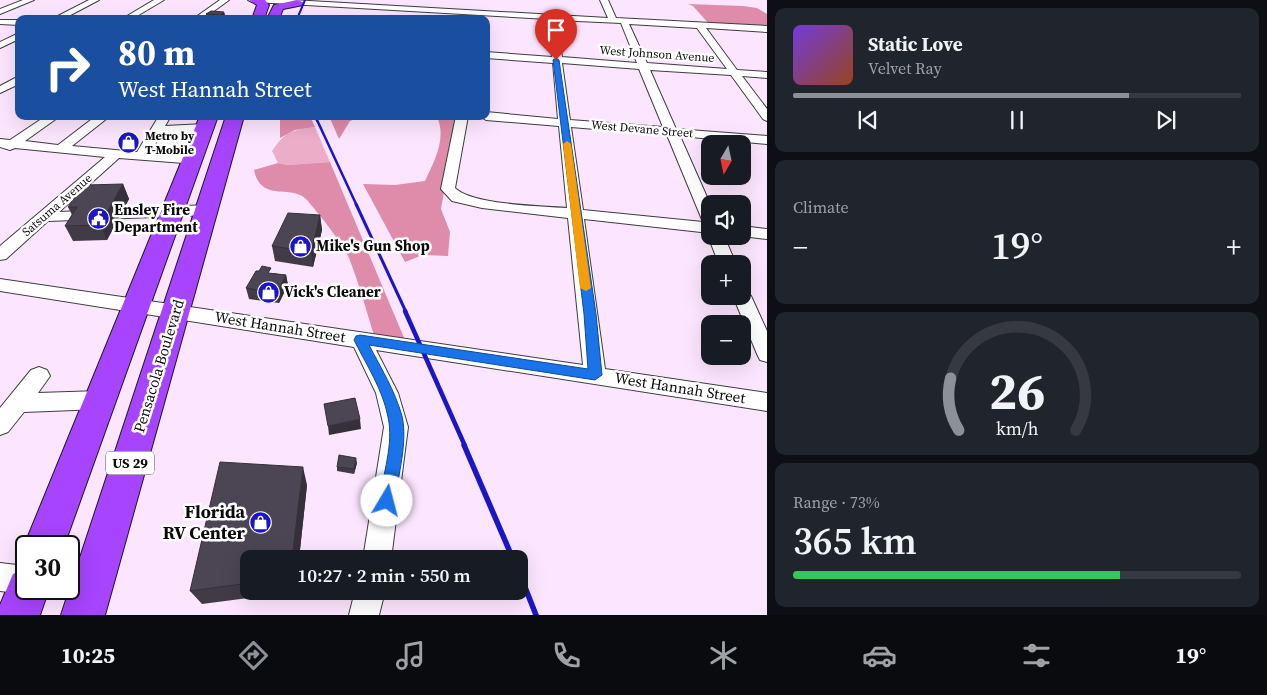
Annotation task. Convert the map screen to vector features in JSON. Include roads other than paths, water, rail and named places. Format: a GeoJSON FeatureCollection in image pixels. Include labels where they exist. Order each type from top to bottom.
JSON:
{"type":"FeatureCollection","features":[{"type":"Feature","properties":{"kind":"highway"},"geometry":{"type":"LineString","coordinates":[[247,15],[253,0],[261,2],[263,5],[259,15]]}},
{"type":"Feature","properties":{"kind":"highway"},"geometry":{"type":"LineString","coordinates":[[266,15],[269,0]]}},
{"type":"Feature","properties":{"kind":"highway"},"geometry":{"type":"LineString","coordinates":[[275,15],[278,7],[299,2]]}},
{"type":"Feature","properties":{"kind":"highway"},"geometry":{"type":"LineString","coordinates":[[225,120],[222,130],[226,147]]}},
{"type":"Feature","properties":{"kind":"highway"},"geometry":{"type":"LineString","coordinates":[[48,535],[136,306],[188,210],[226,147],[234,120]]}},
{"type":"Feature","properties":{"kind":"highway"},"geometry":{"type":"LineString","coordinates":[[176,311],[158,298],[158,286],[188,210],[190,167],[207,122]]}},
{"type":"Feature","properties":{"kind":"highway"},"geometry":{"type":"LineString","coordinates":[[83,615],[100,499],[154,332],[152,319],[136,306]]}},
{"type":"Feature","properties":{"kind":"highway","name":"Pensacola Boulevard"},"geometry":{"type":"LineString","coordinates":[[83,615],[176,311]]}},
{"type":"Feature","properties":{"kind":"highway"},"geometry":{"type":"LineString","coordinates":[[18,615],[24,600]]}},
{"type":"Feature","properties":{"kind":"street"},"geometry":{"type":"LineString","coordinates":[[0,12],[30,0]]}},
{"type":"Feature","properties":{"kind":"street"},"geometry":{"type":"LineString","coordinates":[[64,15],[95,0]]}},
{"type":"Feature","properties":{"kind":"street"},"geometry":{"type":"LineString","coordinates":[[133,15],[160,0]]}},
{"type":"Feature","properties":{"kind":"street"},"geometry":{"type":"LineString","coordinates":[[203,15],[225,0]]}},
{"type":"Feature","properties":{"kind":"street"},"geometry":{"type":"LineString","coordinates":[[253,0],[299,2],[345,9],[370,3],[472,15]]}},
{"type":"Feature","properties":{"kind":"street"},"geometry":{"type":"LineString","coordinates":[[604,0],[643,66],[701,201]]}},
{"type":"Feature","properties":{"kind":"street"},"geometry":{"type":"LineString","coordinates":[[412,15],[415,9]]}},
{"type":"Feature","properties":{"kind":"street"},"geometry":{"type":"LineString","coordinates":[[490,16],[552,17],[767,29]]}},
{"type":"Feature","properties":{"kind":"street"},"geometry":{"type":"LineString","coordinates":[[552,17],[590,314],[595,375]]}},
{"type":"Feature","properties":{"kind":"street"},"geometry":{"type":"LineString","coordinates":[[0,22],[15,23]]}},
{"type":"Feature","properties":{"kind":"street"},"geometry":{"type":"LineString","coordinates":[[699,25],[767,117]]}},
{"type":"Feature","properties":{"kind":"street"},"geometry":{"type":"LineString","coordinates":[[0,45],[15,38]]}},
{"type":"Feature","properties":{"kind":"street","name":"West Johnson Avenue"},"geometry":{"type":"LineString","coordinates":[[490,55],[767,75]]}},
{"type":"Feature","properties":{"kind":"street"},"geometry":{"type":"LineString","coordinates":[[0,75],[15,77]]}},
{"type":"Feature","properties":{"kind":"street"},"geometry":{"type":"LineString","coordinates":[[0,90],[15,81]]}},
{"type":"Feature","properties":{"kind":"street","name":"West Devane Street"},"geometry":{"type":"LineString","coordinates":[[490,116],[767,140]]}},
{"type":"Feature","properties":{"kind":"street"},"geometry":{"type":"LineString","coordinates":[[0,153],[6,144],[47,120]]}},
{"type":"Feature","properties":{"kind":"street"},"geometry":{"type":"LineString","coordinates":[[60,149],[99,120]]}},
{"type":"Feature","properties":{"kind":"street"},"geometry":{"type":"LineString","coordinates":[[141,157],[163,120]]}},
{"type":"Feature","properties":{"kind":"street"},"geometry":{"type":"LineString","coordinates":[[461,120],[448,190],[452,195],[482,204],[701,227]]}},
{"type":"Feature","properties":{"kind":"street"},"geometry":{"type":"LineString","coordinates":[[157,130],[207,122]]}},
{"type":"Feature","properties":{"kind":"street"},"geometry":{"type":"LineString","coordinates":[[6,144],[141,157],[190,167]]}},
{"type":"Feature","properties":{"kind":"street","name":"Satsuma Avenue"},"geometry":{"type":"LineString","coordinates":[[0,254],[115,155]]}},
{"type":"Feature","properties":{"kind":"street"},"geometry":{"type":"LineString","coordinates":[[43,217],[188,210]]}},
{"type":"Feature","properties":{"kind":"street"},"geometry":{"type":"LineString","coordinates":[[751,232],[767,234]]}},
{"type":"Feature","properties":{"kind":"street","name":"West Hannah Street"},"geometry":{"type":"LineString","coordinates":[[0,286],[176,311],[767,402]]}},
{"type":"Feature","properties":{"kind":"street"},"geometry":{"type":"LineString","coordinates":[[746,305],[767,354]]}},
{"type":"Feature","properties":{"kind":"street"},"geometry":{"type":"LineString","coordinates":[[360,340],[387,393],[396,427],[378,550]]}},
{"type":"Feature","properties":{"kind":"street"},"geometry":{"type":"LineString","coordinates":[[0,426],[39,376]]}},
{"type":"Feature","properties":{"kind":"street"},"geometry":{"type":"LineString","coordinates":[[18,403],[100,400]]}},
{"type":"Feature","properties":{"kind":"street"},"geometry":{"type":"LineString","coordinates":[[0,577],[15,579]]}},
{"type":"Feature","properties":{"kind":"street"},"geometry":{"type":"LineString","coordinates":[[364,615],[368,600]]}},
{"type":"Feature","properties":{"kind":"railway"},"geometry":{"type":"LineString","coordinates":[[299,15],[305,0]]}},
{"type":"Feature","properties":{"kind":"railway"},"geometry":{"type":"LineString","coordinates":[[317,120],[357,206]]}},
{"type":"Feature","properties":{"kind":"railway"},"geometry":{"type":"LineString","coordinates":[[356,204],[406,312]]}},
{"type":"Feature","properties":{"kind":"railway"},"geometry":{"type":"LineString","coordinates":[[405,311],[465,446]]}},
{"type":"Feature","properties":{"kind":"railway"},"geometry":{"type":"LineString","coordinates":[[464,445],[509,550]]}},
{"type":"Feature","properties":{"kind":"railway"},"geometry":{"type":"LineString","coordinates":[[528,595],[536,615]]}},
{"type":"Feature","properties":{"kind":"place","name":"Metro by T-Mobile"},"geometry":{"type":"Point","coordinates":[129,143]}},
{"type":"Feature","properties":{"kind":"place","name":"Ensley Fire Department"},"geometry":{"type":"Point","coordinates":[98,219]}},
{"type":"Feature","properties":{"kind":"place","name":"Mike's Gun Shop"},"geometry":{"type":"Point","coordinates":[300,246]}},
{"type":"Feature","properties":{"kind":"place","name":"Vick's Cleaner"},"geometry":{"type":"Point","coordinates":[268,292]}},
{"type":"Feature","properties":{"kind":"place","name":"Florida RV Center"},"geometry":{"type":"Point","coordinates":[261,522]}}]}
